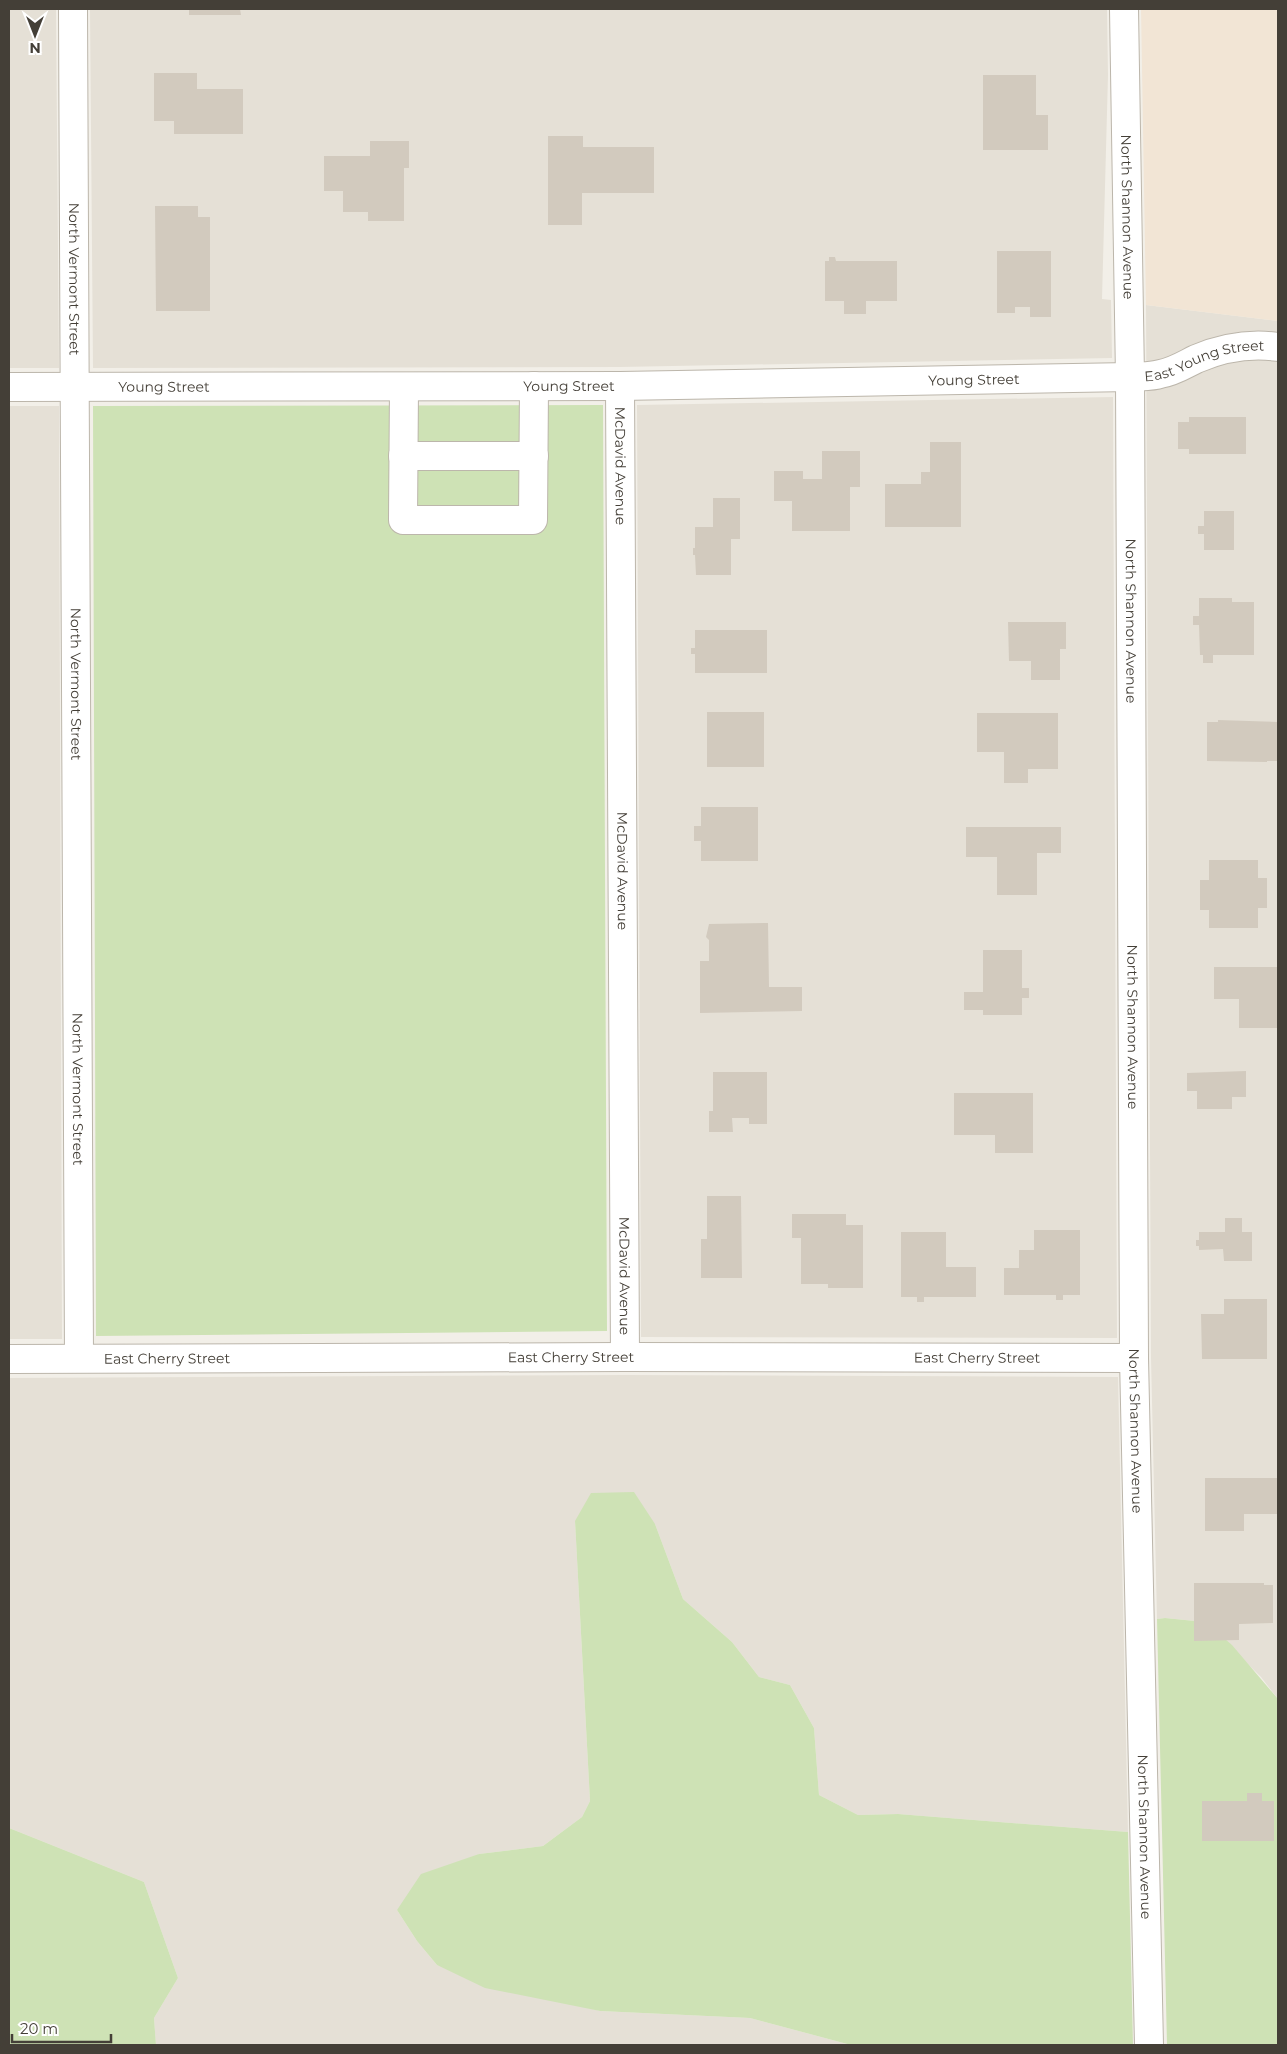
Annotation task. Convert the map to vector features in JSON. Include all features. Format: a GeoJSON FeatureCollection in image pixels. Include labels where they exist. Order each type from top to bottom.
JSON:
{"type":"FeatureCollection","features":[{"type":"Feature","properties":{"kind":"street","name":"North Vermont Street"},"geometry":{"type":"LineString","coordinates":[[73,9],[79,1358]]}},
{"type":"Feature","properties":{"kind":"street","name":"North Shannon Avenue"},"geometry":{"type":"LineString","coordinates":[[1124,9],[1130,377],[1134,1358],[1149,2045]]}},
{"type":"Feature","properties":{"kind":"street","name":"East Young Street"},"geometry":{"type":"LineString","coordinates":[[1130,377],[1160,375],[1203,357],[1234,347],[1278,347]]}},
{"type":"Feature","properties":{"kind":"street","name":"Young Street"},"geometry":{"type":"LineString","coordinates":[[9,387],[620,386],[1130,377]]}},
{"type":"Feature","properties":{"kind":"street"},"geometry":{"type":"LineString","coordinates":[[404,387],[403,520],[534,520],[534,386]]}},
{"type":"Feature","properties":{"kind":"street","name":"McDavid Avenue"},"geometry":{"type":"LineString","coordinates":[[620,386],[625,1356]]}},
{"type":"Feature","properties":{"kind":"street"},"geometry":{"type":"LineString","coordinates":[[403,456],[534,456]]}},
{"type":"Feature","properties":{"kind":"street","name":"East Cherry Street"},"geometry":{"type":"LineString","coordinates":[[9,1359],[625,1356],[1134,1358]]}},
{"type":"Feature","properties":{"kind":"shaded area"},"geometry":{"type":"Polygon","coordinates":[[[9,9],[56,9],[59,368],[9,368],[9,9]]]}},
{"type":"Feature","properties":{"kind":"shaded area"},"geometry":{"type":"Polygon","coordinates":[[[90,9],[1107,9],[1108,75],[1102,299],[1111,300],[1112,358],[620,367],[93,368],[90,9]]]}},
{"type":"Feature","properties":{"kind":"shaded area"},"geometry":{"type":"Polygon","coordinates":[[[1141,9],[1278,9],[1278,321],[1146,305],[1141,9]]]}},
{"type":"Feature","properties":{"kind":"shaded area"},"geometry":{"type":"Polygon","coordinates":[[[1146,305],[1278,321],[1278,1699],[1261,1677],[1205,1622],[1157,1619],[1151,1358],[1146,305]]]}},
{"type":"Feature","properties":{"kind":"shaded area"},"geometry":{"type":"Polygon","coordinates":[[[1113,397],[1117,1338],[641,1337],[637,405],[1113,397]]]}},
{"type":"Feature","properties":{"kind":"shaded area"},"geometry":{"type":"Polygon","coordinates":[[[9,406],[59,406],[62,1339],[9,1339],[9,406]]]}},
{"type":"Feature","properties":{"kind":"shaded area"},"geometry":{"type":"Polygon","coordinates":[[[625,1375],[1118,1377],[1128,1832],[898,1814],[858,1815],[819,1795],[814,1728],[790,1685],[759,1677],[732,1642],[683,1599],[655,1524],[575,1521],[590,1801],[582,1817],[543,1846],[479,1854],[397,1910],[417,1941],[437,1965],[600,2011],[750,2018],[851,2045],[156,2045],[154,2018],[178,1978],[144,1882],[9,1828],[9,1378],[625,1375]]]}},
{"type":"Feature","properties":{"kind":"green space"},"geometry":{"type":"Polygon","coordinates":[[[603,405],[607,1331],[96,1336],[93,406],[603,405]]]}},
{"type":"Feature","properties":{"kind":"green space"},"geometry":{"type":"Polygon","coordinates":[[[634,1492],[655,1524],[683,1599],[732,1642],[759,1677],[790,1685],[814,1728],[819,1795],[858,1815],[898,1814],[1128,1832],[1133,2045],[851,2045],[750,2018],[600,2011],[485,1988],[437,1965],[417,1941],[397,1910],[421,1874],[479,1854],[543,1846],[582,1817],[590,1801],[575,1521],[591,1493],[634,1492]]]}},
{"type":"Feature","properties":{"kind":"green space"},"geometry":{"type":"Polygon","coordinates":[[[1157,1619],[1205,1622],[1232,1645],[1278,1699],[1278,2045],[1167,2045],[1157,1619]]]}},
{"type":"Feature","properties":{"kind":"green space"},"geometry":{"type":"Polygon","coordinates":[[[9,1828],[144,1882],[178,1978],[154,2018],[156,2045],[9,2045],[9,1828]]]}},
{"type":"Feature","properties":{"kind":"building"},"geometry":{"type":"Polygon","coordinates":[[[189,9],[240,9],[241,15],[189,15],[189,9]]]}},
{"type":"Feature","properties":{"kind":"building"},"geometry":{"type":"Polygon","coordinates":[[[154,73],[197,73],[197,89],[243,89],[243,134],[174,134],[174,121],[154,121],[154,73]]]}},
{"type":"Feature","properties":{"kind":"building"},"geometry":{"type":"Polygon","coordinates":[[[983,75],[1036,75],[1036,115],[1048,115],[1048,150],[983,150],[983,75]]]}},
{"type":"Feature","properties":{"kind":"building"},"geometry":{"type":"Polygon","coordinates":[[[548,136],[583,136],[583,147],[654,147],[654,193],[582,193],[582,225],[548,225],[548,136]]]}},
{"type":"Feature","properties":{"kind":"building"},"geometry":{"type":"Polygon","coordinates":[[[370,141],[409,141],[409,168],[404,168],[404,221],[368,221],[368,212],[343,212],[343,191],[324,191],[324,156],[370,156],[370,141]]]}},
{"type":"Feature","properties":{"kind":"building"},"geometry":{"type":"Polygon","coordinates":[[[155,206],[198,206],[198,217],[210,217],[210,311],[156,311],[155,206]]]}},
{"type":"Feature","properties":{"kind":"building"},"geometry":{"type":"Polygon","coordinates":[[[997,251],[1051,251],[1051,317],[1030,317],[1030,307],[1015,307],[1015,313],[997,313],[997,251]]]}},
{"type":"Feature","properties":{"kind":"building"},"geometry":{"type":"Polygon","coordinates":[[[829,257],[835,257],[836,261],[897,261],[897,301],[866,301],[866,314],[844,314],[844,301],[825,301],[825,261],[829,261],[829,257]]]}},
{"type":"Feature","properties":{"kind":"building"},"geometry":{"type":"Polygon","coordinates":[[[1189,417],[1246,417],[1246,454],[1189,454],[1189,449],[1178,449],[1178,422],[1189,422],[1189,417]]]}},
{"type":"Feature","properties":{"kind":"building"},"geometry":{"type":"Polygon","coordinates":[[[930,442],[961,442],[961,527],[885,527],[885,484],[921,484],[921,472],[930,472],[930,442]]]}},
{"type":"Feature","properties":{"kind":"building"},"geometry":{"type":"Polygon","coordinates":[[[822,451],[860,451],[860,487],[850,487],[850,531],[792,531],[792,501],[774,501],[774,471],[803,471],[803,479],[822,479],[822,451]]]}},
{"type":"Feature","properties":{"kind":"building"},"geometry":{"type":"Polygon","coordinates":[[[713,498],[740,498],[740,539],[731,539],[731,575],[696,575],[695,555],[693,555],[695,527],[713,527],[713,498]]]}},
{"type":"Feature","properties":{"kind":"building"},"geometry":{"type":"Polygon","coordinates":[[[1204,511],[1234,511],[1234,550],[1204,550],[1204,534],[1198,534],[1198,526],[1204,526],[1204,511]]]}},
{"type":"Feature","properties":{"kind":"building"},"geometry":{"type":"Polygon","coordinates":[[[1199,598],[1232,598],[1232,602],[1254,602],[1254,655],[1213,655],[1213,663],[1203,663],[1203,655],[1200,655],[1199,625],[1193,625],[1193,616],[1199,616],[1199,598]]]}},
{"type":"Feature","properties":{"kind":"building"},"geometry":{"type":"Polygon","coordinates":[[[1008,622],[1066,622],[1066,649],[1060,649],[1060,680],[1031,680],[1031,661],[1009,661],[1008,622]]]}},
{"type":"Feature","properties":{"kind":"building"},"geometry":{"type":"Polygon","coordinates":[[[695,630],[767,630],[767,673],[695,673],[695,654],[691,654],[691,648],[695,648],[695,630]]]}},
{"type":"Feature","properties":{"kind":"building"},"geometry":{"type":"Polygon","coordinates":[[[707,712],[764,712],[764,767],[707,767],[707,712]]]}},
{"type":"Feature","properties":{"kind":"building"},"geometry":{"type":"Polygon","coordinates":[[[977,713],[1058,713],[1058,769],[1028,769],[1028,783],[1004,783],[1004,752],[977,752],[977,713]]]}},
{"type":"Feature","properties":{"kind":"building"},"geometry":{"type":"Polygon","coordinates":[[[1218,720],[1278,722],[1278,761],[1207,761],[1207,722],[1218,722],[1218,720]]]}},
{"type":"Feature","properties":{"kind":"building"},"geometry":{"type":"Polygon","coordinates":[[[701,807],[758,807],[758,861],[701,861],[701,841],[694,841],[694,826],[701,826],[701,807]]]}},
{"type":"Feature","properties":{"kind":"building"},"geometry":{"type":"Polygon","coordinates":[[[966,827],[1061,827],[1061,853],[1037,853],[1037,895],[997,895],[997,857],[966,857],[966,827]]]}},
{"type":"Feature","properties":{"kind":"building"},"geometry":{"type":"Polygon","coordinates":[[[1209,860],[1258,860],[1258,878],[1267,878],[1267,908],[1258,908],[1258,928],[1209,928],[1209,910],[1200,910],[1200,880],[1209,880],[1209,860]]]}},
{"type":"Feature","properties":{"kind":"building"},"geometry":{"type":"Polygon","coordinates":[[[768,923],[769,987],[802,987],[802,1011],[700,1013],[700,961],[709,961],[709,940],[706,937],[709,924],[768,923]]]}},
{"type":"Feature","properties":{"kind":"building"},"geometry":{"type":"Polygon","coordinates":[[[983,950],[1022,950],[1022,988],[1029,988],[1029,998],[1022,998],[1022,1015],[983,1015],[983,1010],[964,1010],[964,992],[983,992],[983,950]]]}},
{"type":"Feature","properties":{"kind":"building"},"geometry":{"type":"Polygon","coordinates":[[[1214,967],[1278,967],[1278,1028],[1239,1028],[1239,999],[1214,999],[1214,967]]]}},
{"type":"Feature","properties":{"kind":"building"},"geometry":{"type":"Polygon","coordinates":[[[1246,1071],[1246,1097],[1232,1097],[1232,1109],[1197,1109],[1197,1091],[1187,1091],[1187,1073],[1246,1071]]]}},
{"type":"Feature","properties":{"kind":"building"},"geometry":{"type":"Polygon","coordinates":[[[713,1072],[767,1072],[767,1124],[749,1124],[749,1118],[732,1118],[733,1132],[709,1132],[709,1111],[713,1111],[713,1072]]]}},
{"type":"Feature","properties":{"kind":"building"},"geometry":{"type":"Polygon","coordinates":[[[954,1093],[1033,1093],[1033,1153],[995,1153],[995,1135],[954,1135],[954,1093]]]}},
{"type":"Feature","properties":{"kind":"building"},"geometry":{"type":"Polygon","coordinates":[[[707,1196],[741,1196],[742,1278],[701,1278],[701,1239],[707,1239],[707,1196]]]}},
{"type":"Feature","properties":{"kind":"building"},"geometry":{"type":"Polygon","coordinates":[[[792,1214],[846,1214],[846,1225],[863,1225],[863,1288],[828,1288],[828,1284],[801,1284],[801,1238],[792,1238],[792,1214]]]}},
{"type":"Feature","properties":{"kind":"building"},"geometry":{"type":"Polygon","coordinates":[[[1225,1218],[1242,1218],[1242,1232],[1252,1232],[1252,1261],[1224,1261],[1223,1249],[1199,1250],[1199,1246],[1196,1246],[1196,1240],[1199,1240],[1199,1232],[1225,1232],[1225,1218]]]}},
{"type":"Feature","properties":{"kind":"building"},"geometry":{"type":"Polygon","coordinates":[[[1034,1230],[1080,1230],[1080,1295],[1063,1295],[1063,1300],[1056,1300],[1056,1295],[1004,1295],[1004,1268],[1019,1268],[1019,1250],[1034,1250],[1034,1230]]]}},
{"type":"Feature","properties":{"kind":"building"},"geometry":{"type":"Polygon","coordinates":[[[901,1232],[946,1232],[946,1267],[976,1267],[976,1297],[924,1297],[924,1302],[917,1302],[917,1297],[901,1297],[901,1232]]]}},
{"type":"Feature","properties":{"kind":"building"},"geometry":{"type":"Polygon","coordinates":[[[1224,1299],[1267,1299],[1267,1359],[1202,1359],[1201,1314],[1224,1314],[1224,1299]]]}},
{"type":"Feature","properties":{"kind":"building"},"geometry":{"type":"Polygon","coordinates":[[[1205,1478],[1278,1478],[1278,1514],[1244,1514],[1244,1531],[1205,1531],[1205,1478]]]}},
{"type":"Feature","properties":{"kind":"building"},"geometry":{"type":"Polygon","coordinates":[[[1194,1583],[1264,1583],[1264,1585],[1273,1585],[1273,1623],[1239,1624],[1239,1640],[1194,1641],[1194,1583]]]}},
{"type":"Feature","properties":{"kind":"building"},"geometry":{"type":"Polygon","coordinates":[[[1247,1793],[1262,1793],[1262,1801],[1274,1801],[1274,1841],[1202,1841],[1202,1801],[1247,1801],[1247,1793]]]}}]}
